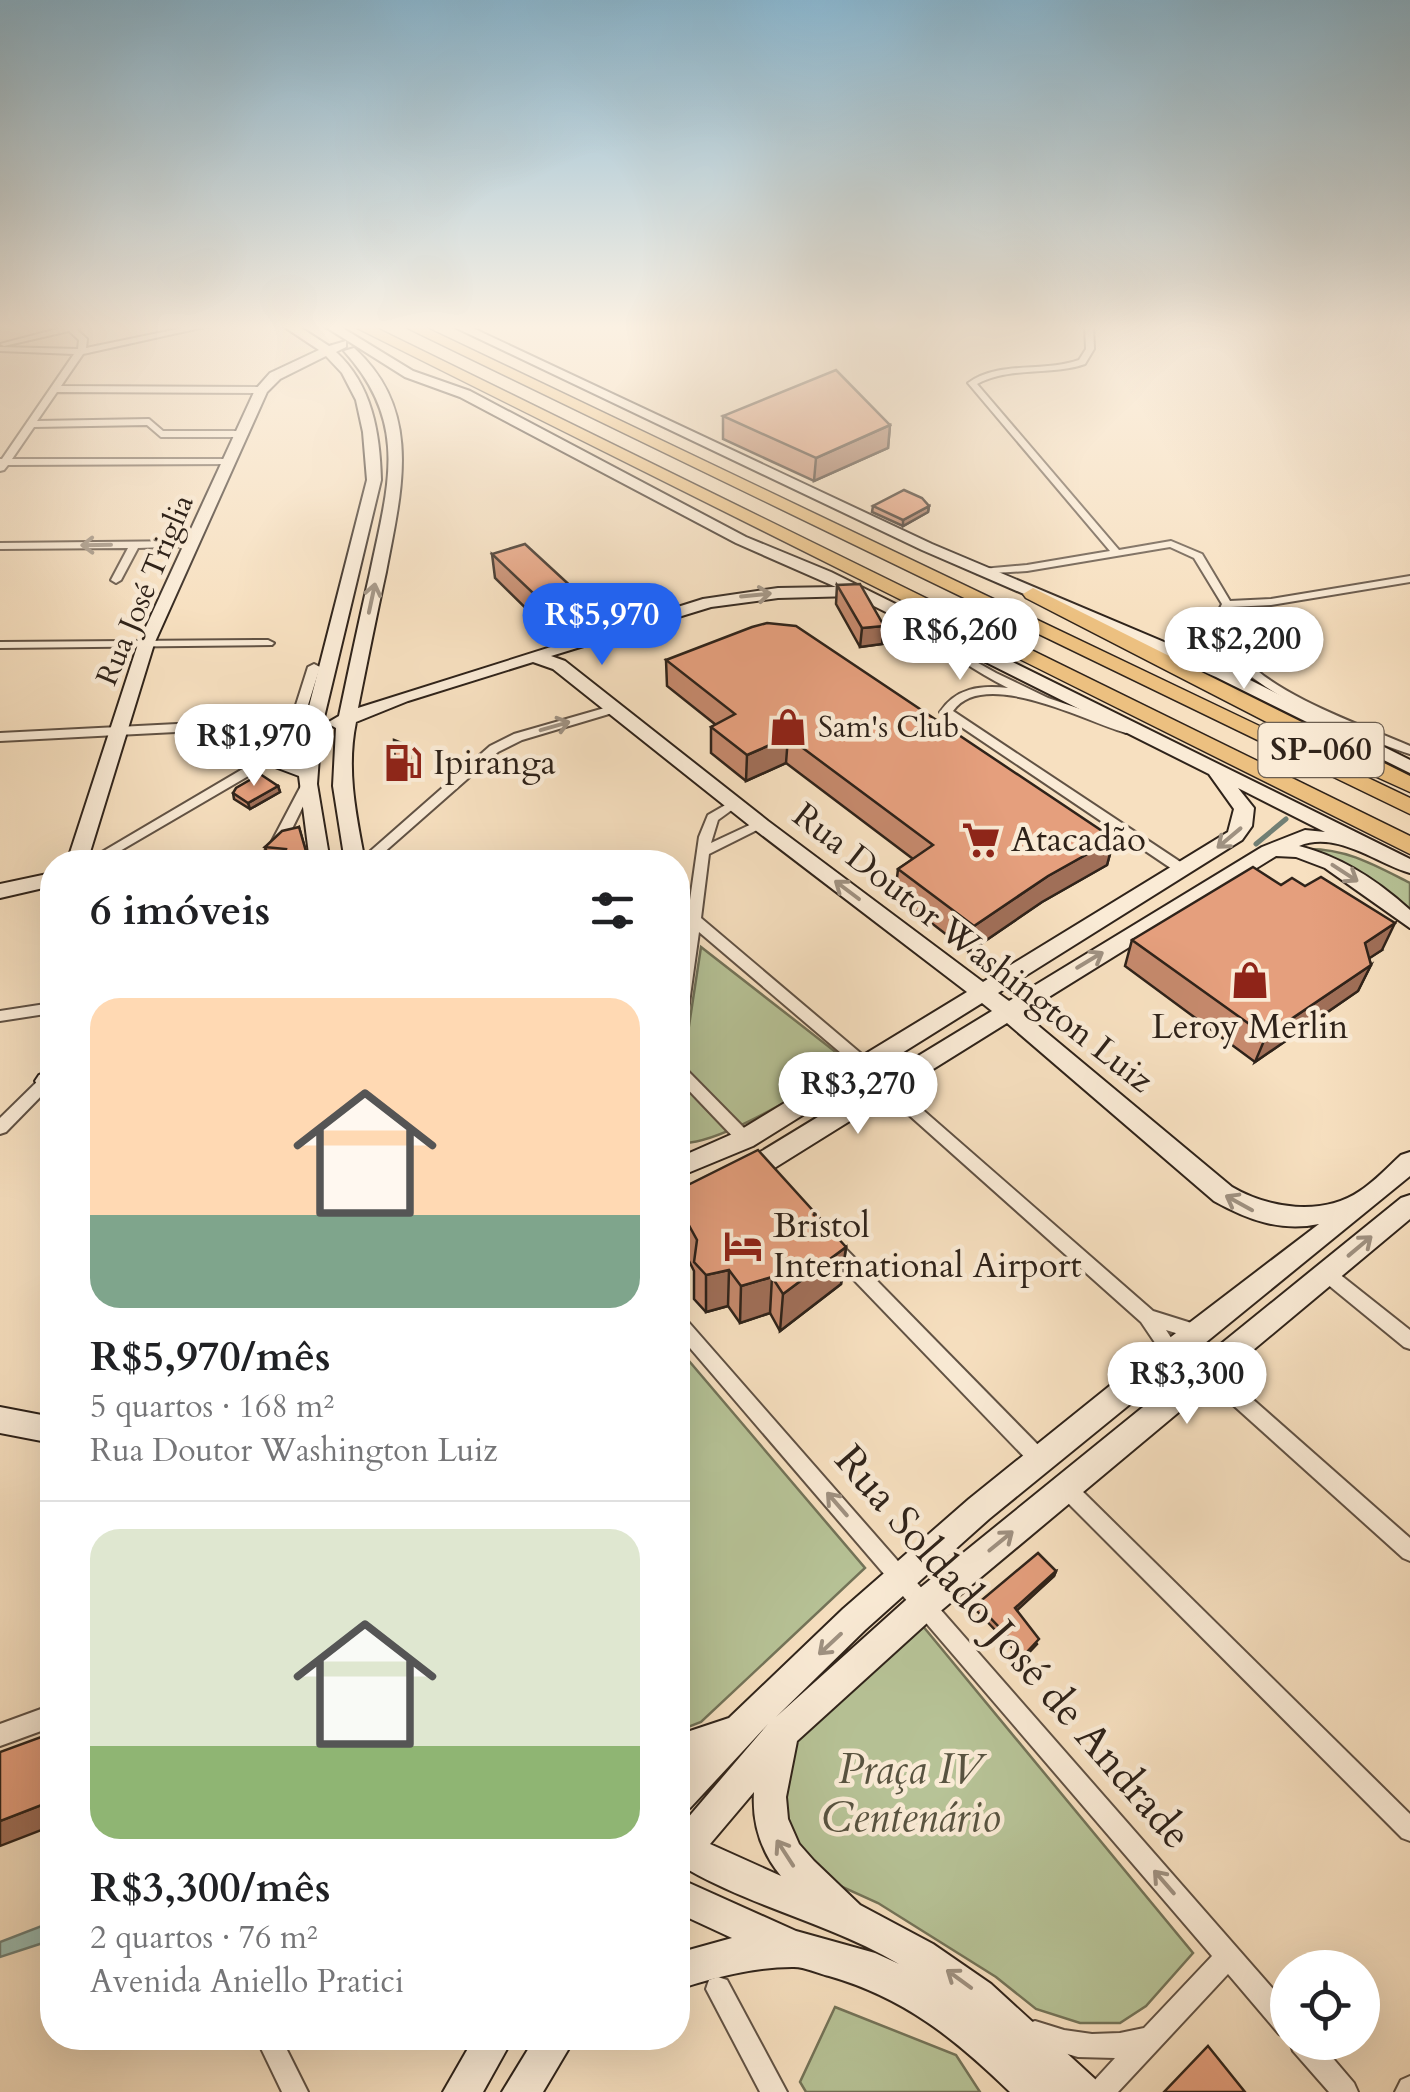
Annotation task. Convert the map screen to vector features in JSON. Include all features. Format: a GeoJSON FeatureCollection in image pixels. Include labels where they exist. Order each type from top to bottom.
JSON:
{"type":"FeatureCollection","features":[{"type":"Feature","properties":{"kind":"highway","name":"SP-060"},"geometry":{"type":"LineString","coordinates":[[554,422],[1410,846]]}},
{"type":"Feature","properties":{"kind":"highway","name":"SP-060"},"geometry":{"type":"LineString","coordinates":[[568,422],[1410,829]]}},
{"type":"Feature","properties":{"kind":"highway","name":"SP-060"},"geometry":{"type":"LineString","coordinates":[[609,422],[1410,807]]}},
{"type":"Feature","properties":{"kind":"highway","name":"SP-060"},"geometry":{"type":"LineString","coordinates":[[635,422],[1410,784]]}},
{"type":"Feature","properties":{"kind":"highway"},"geometry":{"type":"LineString","coordinates":[[629,461],[636,473],[825,574]]}},
{"type":"Feature","properties":{"kind":"highway"},"geometry":{"type":"LineString","coordinates":[[1027,591],[1351,756]]}},
{"type":"Feature","properties":{"kind":"highway","name":"SP-060"},"geometry":{"type":"LineString","coordinates":[[1231,703],[1410,797]]}},
{"type":"Feature","properties":{"kind":"main road","name":"Rua José Triglia"},"geometry":{"type":"LineString","coordinates":[[81,850],[102,784],[114,772],[146,644],[247,422]]}},
{"type":"Feature","properties":{"kind":"main road"},"geometry":{"type":"LineString","coordinates":[[318,850],[308,779],[312,734],[374,480],[368,422]]}},
{"type":"Feature","properties":{"kind":"main road"},"geometry":{"type":"LineString","coordinates":[[354,850],[342,786],[345,718],[397,480],[391,422]]}},
{"type":"Feature","properties":{"kind":"main road"},"geometry":{"type":"LineString","coordinates":[[517,422],[741,540],[825,574],[1410,867]]}},
{"type":"Feature","properties":{"kind":"main road"},"geometry":{"type":"LineString","coordinates":[[662,422],[982,572],[1222,673],[1410,766]]}},
{"type":"Feature","properties":{"kind":"main road"},"geometry":{"type":"LineString","coordinates":[[561,656],[628,626],[725,599],[857,591]]}},
{"type":"Feature","properties":{"kind":"main road","name":"Rua Doutor Washington Luiz"},"geometry":{"type":"LineString","coordinates":[[402,696],[533,656],[561,656],[614,709],[981,990],[1238,1203],[1267,1216],[1283,1218],[1306,1217],[1366,1201]]}},
{"type":"Feature","properties":{"kind":"main road"},"geometry":{"type":"LineString","coordinates":[[352,693],[378,698],[402,696]]}},
{"type":"Feature","properties":{"kind":"main road"},"geometry":{"type":"LineString","coordinates":[[312,734],[402,696]]}},
{"type":"Feature","properties":{"kind":"main road"},"geometry":{"type":"LineString","coordinates":[[1334,730],[1385,749],[1410,749]]}},
{"type":"Feature","properties":{"kind":"main road"},"geometry":{"type":"LineString","coordinates":[[269,751],[294,764],[308,779]]}},
{"type":"Feature","properties":{"kind":"main road"},"geometry":{"type":"LineString","coordinates":[[690,1163],[745,1139],[1235,836],[1245,816],[1239,799],[1204,762]]}},
{"type":"Feature","properties":{"kind":"main road"},"geometry":{"type":"LineString","coordinates":[[725,1184],[763,1175],[1006,1010],[1269,852],[1305,836],[1371,847]]}},
{"type":"Feature","properties":{"kind":"main road"},"geometry":{"type":"LineString","coordinates":[[1269,852],[1297,850],[1324,860],[1410,921]]}},
{"type":"Feature","properties":{"kind":"main road"},"geometry":{"type":"LineString","coordinates":[[0,891],[40,884]]}},
{"type":"Feature","properties":{"kind":"main road"},"geometry":{"type":"LineString","coordinates":[[29,887],[40,892]]}},
{"type":"Feature","properties":{"kind":"main road"},"geometry":{"type":"LineString","coordinates":[[1147,893],[1174,909]]}},
{"type":"Feature","properties":{"kind":"main road"},"geometry":{"type":"LineString","coordinates":[[690,1782],[735,1730],[902,1578],[1172,1352],[1366,1201],[1410,1162]]}},
{"type":"Feature","properties":{"kind":"main road"},"geometry":{"type":"LineString","coordinates":[[690,1837],[783,1732],[926,1603],[1410,1205]]}},
{"type":"Feature","properties":{"kind":"main road"},"geometry":{"type":"LineString","coordinates":[[0,1420],[40,1428]]}},
{"type":"Feature","properties":{"kind":"main road"},"geometry":{"type":"LineString","coordinates":[[690,1747],[735,1730]]}},
{"type":"Feature","properties":{"kind":"main road"},"geometry":{"type":"LineString","coordinates":[[783,1732],[767,1790],[773,1832],[793,1865],[855,1920]]}},
{"type":"Feature","properties":{"kind":"main road"},"geometry":{"type":"LineString","coordinates":[[690,1853],[730,1874],[855,1920],[945,1969],[1016,2025],[1082,2092]]}},
{"type":"Feature","properties":{"kind":"main road"},"geometry":{"type":"LineString","coordinates":[[690,1900],[794,1948],[874,1971],[912,1989],[978,2034],[1037,2092]]}},
{"type":"Feature","properties":{"kind":"main road"},"geometry":{"type":"LineString","coordinates":[[690,1967],[716,1958],[794,1948]]}},
{"type":"Feature","properties":{"kind":"main road"},"geometry":{"type":"LineString","coordinates":[[462,2092],[488,2050]]}},
{"type":"Feature","properties":{"kind":"main road"},"geometry":{"type":"LineString","coordinates":[[522,2092],[548,2050]]}},
{"type":"Feature","properties":{"kind":"street"},"geometry":{"type":"LineString","coordinates":[[2,465],[31,424],[149,422],[161,434],[242,434]]}},
{"type":"Feature","properties":{"kind":"street"},"geometry":{"type":"LineString","coordinates":[[1005,422],[1114,551]]}},
{"type":"Feature","properties":{"kind":"street"},"geometry":{"type":"LineString","coordinates":[[2,465],[230,462]]}},
{"type":"Feature","properties":{"kind":"street"},"geometry":{"type":"LineString","coordinates":[[116,580],[134,544]]}},
{"type":"Feature","properties":{"kind":"street"},"geometry":{"type":"LineString","coordinates":[[0,546],[191,544]]}},
{"type":"Feature","properties":{"kind":"street"},"geometry":{"type":"LineString","coordinates":[[982,572],[1027,568],[1160,544],[1193,550],[1227,604]]}},
{"type":"Feature","properties":{"kind":"street"},"geometry":{"type":"LineString","coordinates":[[1027,568],[1027,591]]}},
{"type":"Feature","properties":{"kind":"street"},"geometry":{"type":"LineString","coordinates":[[1227,604],[1271,602],[1410,579]]}},
{"type":"Feature","properties":{"kind":"street"},"geometry":{"type":"LineString","coordinates":[[1227,604],[1221,616],[1232,647],[1250,670],[1281,690],[1410,749]]}},
{"type":"Feature","properties":{"kind":"street"},"geometry":{"type":"LineString","coordinates":[[919,622],[968,664],[1033,696],[1153,737]]}},
{"type":"Feature","properties":{"kind":"street"},"geometry":{"type":"LineString","coordinates":[[0,645],[268,644]]}},
{"type":"Feature","properties":{"kind":"street"},"geometry":{"type":"LineString","coordinates":[[968,664],[976,692]]}},
{"type":"Feature","properties":{"kind":"street"},"geometry":{"type":"LineString","coordinates":[[111,850],[291,734],[314,667]]}},
{"type":"Feature","properties":{"kind":"street"},"geometry":{"type":"LineString","coordinates":[[1033,696],[1003,690],[976,692],[947,706],[946,712],[1183,870]]}},
{"type":"Feature","properties":{"kind":"street"},"geometry":{"type":"LineString","coordinates":[[379,850],[494,748],[518,737],[614,709]]}},
{"type":"Feature","properties":{"kind":"street"},"geometry":{"type":"LineString","coordinates":[[0,736],[248,724],[266,728],[269,751]]}},
{"type":"Feature","properties":{"kind":"street"},"geometry":{"type":"LineString","coordinates":[[269,751],[312,734]]}},
{"type":"Feature","properties":{"kind":"street"},"geometry":{"type":"LineString","coordinates":[[272,850],[308,779]]}},
{"type":"Feature","properties":{"kind":"street"},"geometry":{"type":"LineString","coordinates":[[690,935],[712,818],[734,804]]}},
{"type":"Feature","properties":{"kind":"street"},"geometry":{"type":"LineString","coordinates":[[704,851],[761,824]]}},
{"type":"Feature","properties":{"kind":"street"},"geometry":{"type":"LineString","coordinates":[[277,844],[316,837]]}},
{"type":"Feature","properties":{"kind":"street"},"geometry":{"type":"LineString","coordinates":[[694,920],[866,1066]]}},
{"type":"Feature","properties":{"kind":"street"},"geometry":{"type":"LineString","coordinates":[[0,1016],[40,1010]]}},
{"type":"Feature","properties":{"kind":"street"},"geometry":{"type":"LineString","coordinates":[[690,1082],[745,1139]]}},
{"type":"Feature","properties":{"kind":"street"},"geometry":{"type":"LineString","coordinates":[[887,1088],[1147,1318],[1172,1352]]}},
{"type":"Feature","properties":{"kind":"street"},"geometry":{"type":"LineString","coordinates":[[0,1128],[40,1089]]}},
{"type":"Feature","properties":{"kind":"street"},"geometry":{"type":"LineString","coordinates":[[824,1238],[1042,1461]]}},
{"type":"Feature","properties":{"kind":"street"},"geometry":{"type":"LineString","coordinates":[[1327,1274],[1410,1341]]}},
{"type":"Feature","properties":{"kind":"street"},"geometry":{"type":"LineString","coordinates":[[1147,1318],[1198,1332]]}},
{"type":"Feature","properties":{"kind":"street","name":"Rua Soldado José de Andrade"},"geometry":{"type":"LineString","coordinates":[[690,1336],[926,1603],[1270,2004]]}},
{"type":"Feature","properties":{"kind":"street"},"geometry":{"type":"LineString","coordinates":[[1209,1372],[1410,1551]]}},
{"type":"Feature","properties":{"kind":"street"},"geometry":{"type":"LineString","coordinates":[[1066,1488],[1410,1830]]}},
{"type":"Feature","properties":{"kind":"street"},"geometry":{"type":"LineString","coordinates":[[0,1736],[40,1721]]}},
{"type":"Feature","properties":{"kind":"street"},"geometry":{"type":"LineString","coordinates":[[1100,2092],[1228,1956]]}},
{"type":"Feature","properties":{"kind":"street"},"geometry":{"type":"LineString","coordinates":[[718,1989],[774,2092]]}},
{"type":"Feature","properties":{"kind":"street"},"geometry":{"type":"LineString","coordinates":[[1016,2025],[1084,2046],[1124,2047],[1152,2038]]}},
{"type":"Feature","properties":{"kind":"street"},"geometry":{"type":"LineString","coordinates":[[274,2050],[295,2092]]}},
{"type":"Feature","properties":{"kind":"street"},"geometry":{"type":"LineString","coordinates":[[1317,2060],[1345,2092]]}},
{"type":"Feature","properties":{"kind":"green space"},"geometry":{"type":"Polygon","coordinates":[[[1309,849],[1349,855],[1410,883],[1410,912],[1353,871],[1309,849]]]}},
{"type":"Feature","properties":{"kind":"green space"},"geometry":{"type":"Polygon","coordinates":[[[701,947],[851,1064],[739,1126],[690,1142],[690,1019],[701,947]]]}},
{"type":"Feature","properties":{"kind":"green space","name":"Praça IV Centenário"},"geometry":{"type":"Polygon","coordinates":[[[690,1362],[865,1568],[701,1722],[690,1726],[690,1362]]]}},
{"type":"Feature","properties":{"kind":"green space","name":"Praça IV Centenário"},"geometry":{"type":"Polygon","coordinates":[[[922,1625],[1193,1953],[1146,2006],[1120,2023],[1080,2023],[1036,2009],[996,1977],[878,1903],[816,1875],[799,1853],[781,1810],[794,1743],[922,1625]]]}},
{"type":"Feature","properties":{"kind":"green space"},"geometry":{"type":"Polygon","coordinates":[[[835,2007],[956,2055],[980,2092],[806,2092],[800,2082],[835,2007]]]}},
{"type":"Feature","properties":{"kind":"shaded area"},"geometry":{"type":"Polygon","coordinates":[[[40,1927],[40,1944],[0,1957],[0,1942],[40,1927]]]}},
{"type":"Feature","properties":{"kind":"building"},"geometry":{"type":"Polygon","coordinates":[[[735,422],[887,422],[890,425],[816,458],[735,422]]]}},
{"type":"Feature","properties":{"kind":"building"},"geometry":{"type":"Polygon","coordinates":[[[904,490],[929,506],[903,520],[873,506],[904,490]]]}},
{"type":"Feature","properties":{"kind":"building"},"geometry":{"type":"Polygon","coordinates":[[[525,544],[589,603],[565,607],[555,614],[492,554],[525,544]]]}},
{"type":"Feature","properties":{"kind":"building"},"geometry":{"type":"Polygon","coordinates":[[[860,584],[884,626],[862,628],[837,585],[860,584]]]}},
{"type":"Feature","properties":{"kind":"building"},"geometry":{"type":"Polygon","coordinates":[[[767,623],[796,626],[1114,839],[1048,876],[974,926],[898,869],[933,845],[788,737],[747,755],[711,727],[735,714],[666,660],[767,623]]]}},
{"type":"Feature","properties":{"kind":"building","name":"Ipiranga"},"geometry":{"type":"Polygon","coordinates":[[[394,740],[409,746],[410,772],[395,768],[394,740]]]}},
{"type":"Feature","properties":{"kind":"building"},"geometry":{"type":"Polygon","coordinates":[[[260,774],[278,786],[248,803],[233,793],[236,788],[260,774]]]}},
{"type":"Feature","properties":{"kind":"building"},"geometry":{"type":"Polygon","coordinates":[[[299,827],[306,850],[265,847],[282,831],[299,827]]]}},
{"type":"Feature","properties":{"kind":"building","name":"Leroy Merlin"},"geometry":{"type":"Polygon","coordinates":[[[1253,867],[1281,885],[1292,878],[1305,886],[1321,877],[1395,923],[1365,943],[1371,965],[1266,1036],[1132,940],[1253,867]]]}},
{"type":"Feature","properties":{"kind":"building"},"geometry":{"type":"Polygon","coordinates":[[[758,1150],[846,1247],[783,1294],[772,1277],[741,1286],[729,1270],[706,1275],[694,1262],[697,1240],[690,1227],[690,1184],[758,1150]]]}},
{"type":"Feature","properties":{"kind":"building"},"geometry":{"type":"Polygon","coordinates":[[[1038,1553],[1056,1571],[1015,1608],[1039,1639],[1025,1654],[977,1604],[1038,1553]]]}},
{"type":"Feature","properties":{"kind":"building"},"geometry":{"type":"Polygon","coordinates":[[[40,1737],[40,1806],[0,1821],[0,1752],[40,1737]]]}},
{"type":"Feature","properties":{"kind":"building"},"geometry":{"type":"Polygon","coordinates":[[[1208,2046],[1245,2092],[1164,2092],[1208,2046]]]}},
{"type":"Feature","properties":{"kind":"waterway"},"geometry":{"type":"LineString","coordinates":[[1256,844],[1286,819]]}},
{"type":"Feature","properties":{"kind":"place","name":"Sam's Club"},"geometry":{"type":"Point","coordinates":[788,727]}},
{"type":"Feature","properties":{"kind":"place","name":"Ipiranga"},"geometry":{"type":"Point","coordinates":[403,763]}},
{"type":"Feature","properties":{"kind":"place","name":"Atacadão"},"geometry":{"type":"Point","coordinates":[981,840]}},
{"type":"Feature","properties":{"kind":"place","name":"Leroy Merlin"},"geometry":{"type":"Point","coordinates":[1250,980]}},
{"type":"Feature","properties":{"kind":"place","name":"Bristol International Airport"},"geometry":{"type":"Point","coordinates":[743,1246]}}]}
